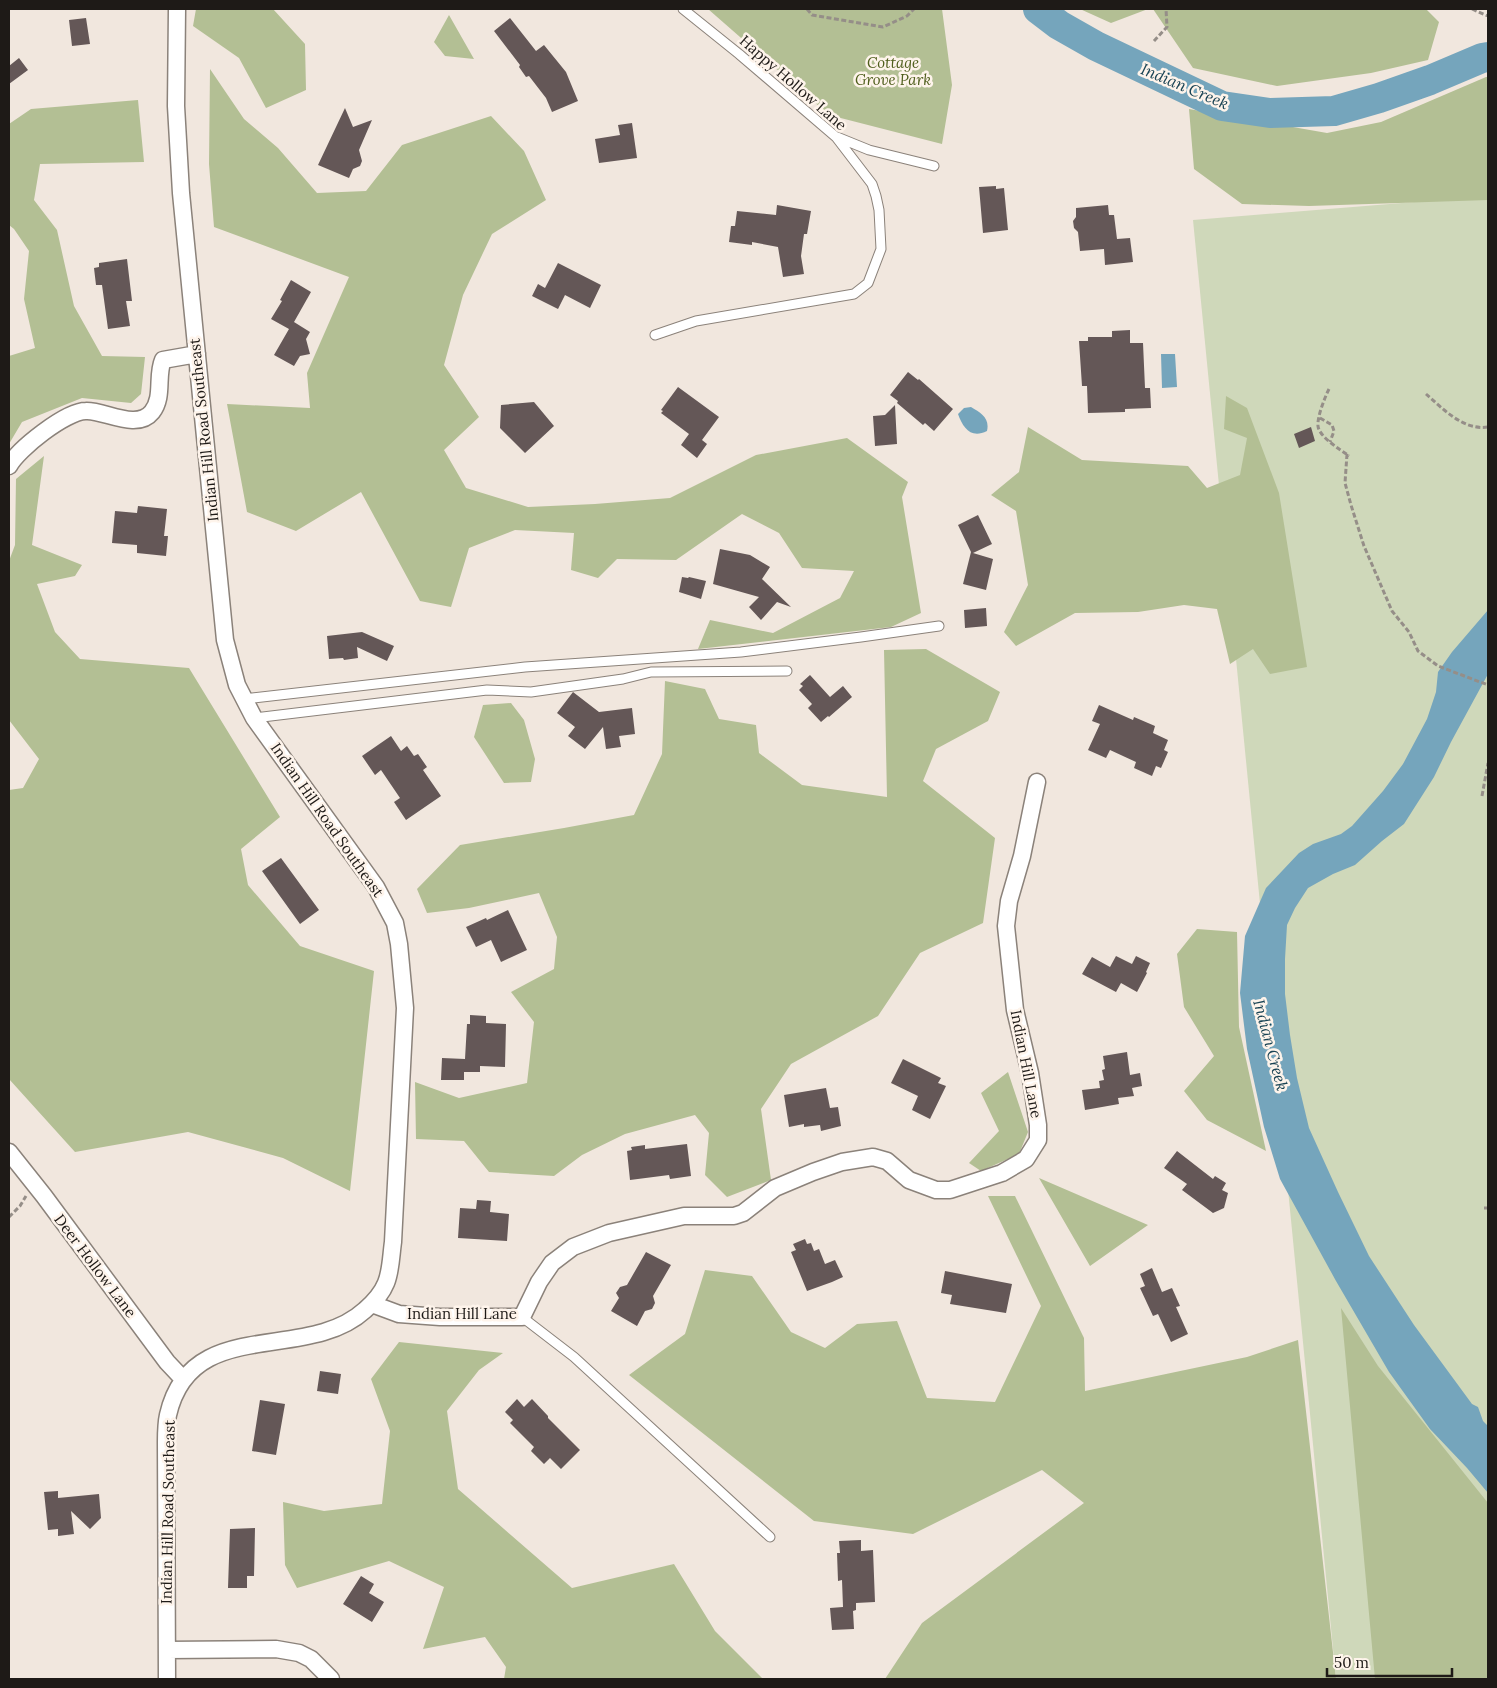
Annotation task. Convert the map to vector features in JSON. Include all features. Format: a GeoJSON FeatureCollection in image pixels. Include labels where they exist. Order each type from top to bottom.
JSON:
{"type":"FeatureCollection","features":[{"type":"Feature","properties":{"kind":"street","name":"Indian Hill Road Southeast"},"geometry":{"type":"LineString","coordinates":[[167,1679],[166,1442],[167,1416],[174,1394],[183,1379],[195,1366],[209,1358],[237,1347],[336,1329],[357,1318],[372,1304],[386,1284],[393,1242],[405,1008],[399,944],[395,924],[376,887],[254,718],[237,685],[231,668],[225,640],[180,174],[176,106],[177,9]]}},
{"type":"Feature","properties":{"kind":"street"},"geometry":{"type":"LineString","coordinates":[[9,466],[19,453],[57,422],[80,412],[88,411],[137,420],[146,417],[154,409],[159,395],[159,368],[163,360],[197,354]]}},
{"type":"Feature","properties":{"kind":"street","name":"Indian Hill Lane"},"geometry":{"type":"LineString","coordinates":[[372,1304],[399,1314],[440,1317],[522,1317],[539,1282],[552,1263],[573,1247],[609,1233],[684,1216],[734,1216],[743,1213],[775,1188],[842,1162],[873,1157],[887,1161],[909,1180],[936,1190],[950,1190],[1002,1173],[1026,1159],[1038,1140],[1038,1125],[1030,1073],[1015,1010],[1006,926],[1037,782]]}},
{"type":"Feature","properties":{"kind":"street","name":"Deer Hollow Lane"},"geometry":{"type":"LineString","coordinates":[[9,1152],[167,1362],[183,1379]]}},
{"type":"Feature","properties":{"kind":"street"},"geometry":{"type":"LineString","coordinates":[[167,1650],[276,1649],[298,1653],[311,1659],[331,1679]]}},
{"type":"Feature","properties":{"kind":"lane","name":"Happy Hollow Lane"},"geometry":{"type":"LineString","coordinates":[[655,335],[696,321],[854,294],[868,283],[881,249],[879,210],[872,184],[836,137],[739,54],[682,9]]}},
{"type":"Feature","properties":{"kind":"lane"},"geometry":{"type":"LineString","coordinates":[[836,137],[869,150],[934,166]]}},
{"type":"Feature","properties":{"kind":"lane"},"geometry":{"type":"LineString","coordinates":[[244,699],[525,667],[741,652],[939,626]]}},
{"type":"Feature","properties":{"kind":"lane"},"geometry":{"type":"LineString","coordinates":[[254,718],[487,690],[531,692],[623,679],[651,672],[788,671]]}},
{"type":"Feature","properties":{"kind":"lane"},"geometry":{"type":"LineString","coordinates":[[522,1317],[574,1357],[770,1537]]}},
{"type":"Feature","properties":{"kind":"path"},"geometry":{"type":"LineString","coordinates":[[807,9],[812,15],[882,27],[907,16],[914,9]]}},
{"type":"Feature","properties":{"kind":"path"},"geometry":{"type":"LineString","coordinates":[[1154,41],[1167,27],[1166,9]]}},
{"type":"Feature","properties":{"kind":"path"},"geometry":{"type":"LineString","coordinates":[[1472,9],[1488,16]]}},
{"type":"Feature","properties":{"kind":"path"},"geometry":{"type":"LineString","coordinates":[[1329,388],[1322,404],[1318,427],[1330,442],[1348,455],[1345,483],[1364,546],[1392,611],[1409,632],[1418,651],[1438,666],[1488,685]]}},
{"type":"Feature","properties":{"kind":"path"},"geometry":{"type":"LineString","coordinates":[[1426,394],[1464,423],[1476,427],[1488,427]]}},
{"type":"Feature","properties":{"kind":"path"},"geometry":{"type":"LineString","coordinates":[[1320,418],[1332,425],[1334,431],[1330,442]]}},
{"type":"Feature","properties":{"kind":"path"},"geometry":{"type":"LineString","coordinates":[[1482,796],[1488,763]]}},
{"type":"Feature","properties":{"kind":"path"},"geometry":{"type":"LineString","coordinates":[[9,1216],[20,1206],[33,1183]]}},
{"type":"Feature","properties":{"kind":"green space"},"geometry":{"type":"Polygon","coordinates":[[[196,9],[273,9],[305,44],[306,90],[266,108],[239,58],[193,26],[196,9]]]}},
{"type":"Feature","properties":{"kind":"green space","name":"Cottage Grove Park"},"geometry":{"type":"Polygon","coordinates":[[[708,9],[942,9],[952,85],[942,144],[829,115],[708,9]]]}},
{"type":"Feature","properties":{"kind":"green space"},"geometry":{"type":"Polygon","coordinates":[[[1080,9],[1148,9],[1111,23],[1080,9]]]}},
{"type":"Feature","properties":{"kind":"green space"},"geometry":{"type":"Polygon","coordinates":[[[1153,9],[1426,9],[1439,22],[1428,60],[1371,73],[1277,86],[1193,68],[1153,9]]]}},
{"type":"Feature","properties":{"kind":"green space"},"geometry":{"type":"Polygon","coordinates":[[[449,15],[474,59],[445,56],[434,42],[449,15]]]}},
{"type":"Feature","properties":{"kind":"green space"},"geometry":{"type":"Polygon","coordinates":[[[210,69],[244,119],[278,148],[317,193],[366,191],[402,145],[491,116],[524,151],[546,200],[492,234],[463,295],[444,365],[479,417],[444,450],[466,488],[528,507],[670,498],[756,455],[847,438],[908,482],[902,497],[921,613],[891,627],[698,649],[710,620],[773,633],[840,598],[854,571],[802,568],[779,533],[742,514],[676,560],[617,559],[598,578],[571,570],[574,533],[515,530],[469,548],[451,607],[420,601],[361,492],[296,531],[247,512],[227,404],[310,408],[307,373],[349,277],[214,227],[209,164],[210,69]]]}},
{"type":"Feature","properties":{"kind":"green space"},"geometry":{"type":"Polygon","coordinates":[[[1488,77],[1488,200],[1309,206],[1242,204],[1194,169],[1189,109],[1327,133],[1381,122],[1488,77]]]}},
{"type":"Feature","properties":{"kind":"green space"},"geometry":{"type":"Polygon","coordinates":[[[138,100],[144,162],[40,164],[34,200],[57,230],[74,306],[102,356],[145,357],[141,394],[131,403],[82,398],[22,422],[9,444],[9,356],[35,348],[24,299],[29,251],[14,229],[9,225],[9,124],[31,109],[138,100]]]}},
{"type":"Feature","properties":{"kind":"green space"},"geometry":{"type":"Polygon","coordinates":[[[1488,196],[1488,1679],[1336,1679],[1193,220],[1488,196]]]}},
{"type":"Feature","properties":{"kind":"green space"},"geometry":{"type":"Polygon","coordinates":[[[1226,396],[1247,408],[1279,493],[1307,667],[1270,674],[1253,649],[1230,664],[1217,609],[1184,605],[1138,612],[1075,613],[1016,646],[1004,632],[1028,585],[1016,511],[991,495],[1019,472],[1028,427],[1082,460],[1188,466],[1207,488],[1240,475],[1247,438],[1224,429],[1226,396]]]}},
{"type":"Feature","properties":{"kind":"green space"},"geometry":{"type":"Polygon","coordinates":[[[44,456],[32,545],[82,565],[75,576],[37,584],[55,632],[80,659],[189,668],[280,817],[241,849],[248,885],[300,946],[374,971],[350,1191],[283,1158],[188,1132],[75,1152],[9,1079],[9,790],[23,788],[39,759],[9,720],[9,561],[15,545],[16,479],[44,456]]]}},
{"type":"Feature","properties":{"kind":"green space"},"geometry":{"type":"Polygon","coordinates":[[[926,649],[1000,692],[988,721],[936,749],[923,781],[995,838],[983,923],[920,953],[878,1016],[791,1064],[761,1109],[771,1180],[727,1197],[705,1175],[709,1133],[695,1115],[625,1134],[582,1155],[554,1176],[489,1172],[464,1141],[416,1139],[415,1082],[459,1098],[527,1083],[534,1022],[511,992],[554,969],[557,937],[539,893],[469,908],[427,913],[417,889],[460,845],[634,815],[662,754],[665,681],[705,689],[719,719],[756,725],[759,753],[802,785],[887,797],[884,650],[926,649]]]}},
{"type":"Feature","properties":{"kind":"green space"},"geometry":{"type":"Polygon","coordinates":[[[511,703],[524,720],[535,759],[531,782],[504,783],[474,737],[483,705],[511,703]]]}},
{"type":"Feature","properties":{"kind":"green space"},"geometry":{"type":"Polygon","coordinates":[[[1197,929],[1237,932],[1239,1027],[1266,1151],[1207,1120],[1184,1091],[1214,1056],[1184,1007],[1177,954],[1197,929]]]}},
{"type":"Feature","properties":{"kind":"green space"},"geometry":{"type":"Polygon","coordinates":[[[1008,1072],[1028,1132],[1019,1154],[981,1171],[969,1163],[999,1131],[981,1093],[1008,1072]]]}},
{"type":"Feature","properties":{"kind":"green space"},"geometry":{"type":"Polygon","coordinates":[[[1039,1178],[1148,1225],[1090,1266],[1039,1178]]]}},
{"type":"Feature","properties":{"kind":"green space"},"geometry":{"type":"Polygon","coordinates":[[[988,1196],[1015,1196],[1084,1338],[1085,1391],[1247,1357],[1298,1340],[1336,1679],[885,1679],[922,1623],[1084,1503],[1042,1470],[913,1534],[814,1521],[629,1375],[685,1334],[705,1270],[752,1276],[791,1332],[825,1348],[857,1324],[897,1321],[927,1398],[995,1402],[1041,1306],[988,1196]]]}},
{"type":"Feature","properties":{"kind":"green space"},"geometry":{"type":"Polygon","coordinates":[[[1341,1308],[1378,1366],[1488,1503],[1488,1679],[1375,1679],[1341,1308]]]}},
{"type":"Feature","properties":{"kind":"green space"},"geometry":{"type":"Polygon","coordinates":[[[399,1342],[503,1353],[479,1370],[447,1411],[458,1489],[572,1588],[674,1564],[715,1631],[763,1679],[504,1679],[506,1667],[485,1637],[423,1649],[444,1587],[389,1561],[297,1588],[285,1565],[283,1502],[324,1511],[382,1504],[390,1431],[371,1379],[399,1342]]]}},
{"type":"Feature","properties":{"kind":"water"},"geometry":{"type":"Polygon","coordinates":[[[1161,354],[1175,354],[1177,387],[1162,388],[1161,354]]]}},
{"type":"Feature","properties":{"kind":"water"},"geometry":{"type":"Polygon","coordinates":[[[971,407],[986,419],[987,431],[976,434],[972,433],[962,424],[958,414],[964,408],[971,407]]]}},
{"type":"Feature","properties":{"kind":"water"},"geometry":{"type":"Polygon","coordinates":[[[1488,610],[1488,674],[1434,777],[1404,824],[1355,865],[1333,874],[1308,888],[1295,908],[1287,925],[1285,994],[1297,1078],[1309,1128],[1369,1256],[1414,1325],[1472,1404],[1478,1407],[1483,1421],[1488,1426],[1488,1493],[1430,1429],[1389,1372],[1280,1179],[1264,1127],[1247,1049],[1240,993],[1245,936],[1266,888],[1299,853],[1313,844],[1341,834],[1352,826],[1383,791],[1403,764],[1427,719],[1436,692],[1438,672],[1452,652],[1488,610]]]}},
{"type":"Feature","properties":{"kind":"building"},"geometry":{"type":"Polygon","coordinates":[[[86,18],[90,44],[72,46],[69,20],[86,18]]]}},
{"type":"Feature","properties":{"kind":"building"},"geometry":{"type":"Polygon","coordinates":[[[510,18],[536,51],[544,45],[566,72],[578,101],[552,112],[546,98],[529,76],[526,77],[519,67],[520,65],[494,31],[510,18]]]}},
{"type":"Feature","properties":{"kind":"building"},"geometry":{"type":"Polygon","coordinates":[[[19,58],[28,70],[9,84],[9,66],[19,58]]]}},
{"type":"Feature","properties":{"kind":"building"},"geometry":{"type":"Polygon","coordinates":[[[345,108],[353,127],[372,120],[359,150],[362,161],[360,166],[353,169],[349,178],[318,165],[345,108]]]}},
{"type":"Feature","properties":{"kind":"building"},"geometry":{"type":"Polygon","coordinates":[[[632,123],[637,158],[599,163],[595,139],[620,135],[618,125],[632,123]]]}},
{"type":"Feature","properties":{"kind":"building"},"geometry":{"type":"Polygon","coordinates":[[[996,186],[996,189],[1004,188],[1008,230],[983,233],[979,187],[996,186]]]}},
{"type":"Feature","properties":{"kind":"building"},"geometry":{"type":"Polygon","coordinates":[[[777,205],[811,211],[807,234],[804,234],[801,256],[804,274],[783,277],[778,247],[752,242],[752,245],[729,242],[731,226],[735,226],[737,211],[776,215],[777,205]]]}},
{"type":"Feature","properties":{"kind":"building"},"geometry":{"type":"Polygon","coordinates":[[[1108,205],[1109,215],[1114,215],[1117,239],[1130,238],[1133,262],[1105,265],[1104,249],[1080,251],[1078,232],[1074,228],[1073,221],[1076,217],[1076,208],[1108,205]]]}},
{"type":"Feature","properties":{"kind":"building"},"geometry":{"type":"Polygon","coordinates":[[[127,259],[132,301],[126,301],[130,326],[108,329],[102,285],[96,285],[94,268],[99,267],[99,263],[127,259]]]}},
{"type":"Feature","properties":{"kind":"building"},"geometry":{"type":"Polygon","coordinates":[[[558,263],[601,285],[590,308],[565,295],[558,309],[532,296],[538,284],[545,288],[558,263]]]}},
{"type":"Feature","properties":{"kind":"building"},"geometry":{"type":"Polygon","coordinates":[[[291,280],[311,292],[294,322],[310,332],[306,339],[310,354],[300,356],[294,366],[274,355],[289,329],[271,319],[282,301],[280,300],[291,280]]]}},
{"type":"Feature","properties":{"kind":"building"},"geometry":{"type":"Polygon","coordinates":[[[1130,330],[1130,343],[1143,343],[1145,388],[1150,388],[1151,408],[1125,409],[1125,412],[1088,413],[1087,386],[1082,386],[1079,341],[1088,341],[1088,337],[1112,337],[1112,331],[1130,330]]]}},
{"type":"Feature","properties":{"kind":"building"},"geometry":{"type":"Polygon","coordinates":[[[908,372],[919,379],[953,409],[934,431],[925,423],[923,425],[890,395],[908,372]]]}},
{"type":"Feature","properties":{"kind":"building"},"geometry":{"type":"Polygon","coordinates":[[[678,387],[719,417],[702,440],[707,444],[697,458],[681,445],[689,434],[661,413],[663,411],[661,410],[678,387]]]}},
{"type":"Feature","properties":{"kind":"building"},"geometry":{"type":"Polygon","coordinates":[[[534,402],[554,426],[525,453],[500,428],[501,405],[534,402]]]}},
{"type":"Feature","properties":{"kind":"building"},"geometry":{"type":"Polygon","coordinates":[[[895,405],[897,444],[875,446],[873,416],[885,415],[895,405]]]}},
{"type":"Feature","properties":{"kind":"building"},"geometry":{"type":"Polygon","coordinates":[[[1311,427],[1315,441],[1299,448],[1294,434],[1311,427]]]}},
{"type":"Feature","properties":{"kind":"building"},"geometry":{"type":"Polygon","coordinates":[[[138,506],[167,509],[164,536],[168,536],[166,556],[137,553],[137,545],[112,543],[115,511],[137,513],[138,506]]]}},
{"type":"Feature","properties":{"kind":"building"},"geometry":{"type":"Polygon","coordinates":[[[978,515],[992,544],[973,553],[993,559],[986,590],[963,584],[971,552],[958,525],[978,515]]]}},
{"type":"Feature","properties":{"kind":"building"},"geometry":{"type":"Polygon","coordinates":[[[720,549],[750,555],[770,567],[762,579],[791,607],[777,602],[761,620],[749,607],[759,597],[713,584],[720,549]]]}},
{"type":"Feature","properties":{"kind":"building"},"geometry":{"type":"Polygon","coordinates":[[[682,577],[706,581],[701,599],[679,592],[682,577]]]}},
{"type":"Feature","properties":{"kind":"building"},"geometry":{"type":"Polygon","coordinates":[[[986,608],[987,626],[965,628],[964,610],[986,608]]]}},
{"type":"Feature","properties":{"kind":"building"},"geometry":{"type":"Polygon","coordinates":[[[362,632],[394,646],[387,661],[357,647],[358,658],[344,660],[343,658],[329,659],[327,636],[362,632]]]}},
{"type":"Feature","properties":{"kind":"building"},"geometry":{"type":"Polygon","coordinates":[[[810,675],[830,697],[843,686],[852,697],[821,722],[808,708],[812,704],[799,690],[803,686],[800,684],[810,675]]]}},
{"type":"Feature","properties":{"kind":"building"},"geometry":{"type":"Polygon","coordinates":[[[573,692],[599,712],[632,708],[635,734],[619,736],[621,747],[606,749],[603,727],[585,749],[568,736],[575,727],[557,713],[573,692]]]}},
{"type":"Feature","properties":{"kind":"building"},"geometry":{"type":"Polygon","coordinates":[[[1099,705],[1133,720],[1134,717],[1155,726],[1153,733],[1168,740],[1164,750],[1168,752],[1161,768],[1156,766],[1152,776],[1134,768],[1136,762],[1110,750],[1106,758],[1088,750],[1100,724],[1092,721],[1099,705]]]}},
{"type":"Feature","properties":{"kind":"building"},"geometry":{"type":"Polygon","coordinates":[[[391,736],[401,751],[407,746],[414,756],[418,754],[427,767],[423,770],[441,796],[406,820],[394,802],[400,798],[381,770],[375,775],[362,756],[391,736]]]}},
{"type":"Feature","properties":{"kind":"building"},"geometry":{"type":"Polygon","coordinates":[[[281,858],[319,910],[300,924],[262,871],[281,858]]]}},
{"type":"Feature","properties":{"kind":"building"},"geometry":{"type":"Polygon","coordinates":[[[508,910],[527,950],[501,962],[491,940],[476,947],[466,927],[508,910]]]}},
{"type":"Feature","properties":{"kind":"building"},"geometry":{"type":"Polygon","coordinates":[[[1116,956],[1132,964],[1136,956],[1150,963],[1137,992],[1121,983],[1116,992],[1082,974],[1092,957],[1110,967],[1116,956]]]}},
{"type":"Feature","properties":{"kind":"building"},"geometry":{"type":"Polygon","coordinates":[[[470,1015],[486,1016],[486,1023],[506,1024],[505,1067],[480,1066],[480,1072],[464,1072],[464,1080],[441,1080],[442,1058],[465,1059],[467,1024],[470,1024],[470,1015]]]}},
{"type":"Feature","properties":{"kind":"building"},"geometry":{"type":"Polygon","coordinates":[[[1127,1052],[1130,1075],[1140,1073],[1142,1086],[1132,1088],[1134,1096],[1118,1098],[1119,1104],[1085,1110],[1082,1090],[1100,1088],[1099,1081],[1104,1080],[1102,1070],[1105,1069],[1103,1056],[1127,1052]]]}},
{"type":"Feature","properties":{"kind":"building"},"geometry":{"type":"Polygon","coordinates":[[[903,1059],[941,1078],[938,1083],[946,1086],[930,1119],[912,1110],[918,1096],[891,1083],[903,1059]]]}},
{"type":"Feature","properties":{"kind":"building"},"geometry":{"type":"Polygon","coordinates":[[[826,1088],[830,1108],[838,1107],[841,1126],[821,1131],[820,1125],[804,1127],[804,1124],[789,1127],[784,1095],[826,1088]]]}},
{"type":"Feature","properties":{"kind":"building"},"geometry":{"type":"Polygon","coordinates":[[[687,1144],[691,1176],[670,1179],[669,1175],[630,1180],[627,1151],[632,1150],[631,1147],[645,1145],[645,1149],[687,1144]]]}},
{"type":"Feature","properties":{"kind":"building"},"geometry":{"type":"Polygon","coordinates":[[[1177,1151],[1213,1179],[1215,1176],[1226,1183],[1222,1190],[1228,1193],[1224,1208],[1213,1213],[1182,1190],[1187,1184],[1164,1168],[1177,1151]]]}},
{"type":"Feature","properties":{"kind":"building"},"geometry":{"type":"Polygon","coordinates":[[[477,1200],[491,1201],[490,1212],[509,1214],[507,1241],[458,1238],[460,1208],[476,1209],[477,1200]]]}},
{"type":"Feature","properties":{"kind":"building"},"geometry":{"type":"Polygon","coordinates":[[[805,1239],[807,1244],[811,1243],[814,1251],[819,1249],[825,1264],[835,1260],[843,1277],[807,1291],[791,1252],[796,1250],[793,1244],[805,1239]]]}},
{"type":"Feature","properties":{"kind":"building"},"geometry":{"type":"Polygon","coordinates":[[[646,1252],[671,1265],[653,1296],[655,1303],[652,1309],[645,1311],[637,1326],[611,1311],[619,1298],[616,1293],[620,1287],[627,1285],[646,1252]]]}},
{"type":"Feature","properties":{"kind":"building"},"geometry":{"type":"Polygon","coordinates":[[[1152,1268],[1162,1292],[1172,1288],[1180,1306],[1176,1307],[1188,1334],[1171,1342],[1158,1314],[1153,1316],[1140,1288],[1145,1286],[1140,1274],[1152,1268]]]}},
{"type":"Feature","properties":{"kind":"building"},"geometry":{"type":"Polygon","coordinates":[[[945,1271],[1012,1284],[1006,1313],[950,1304],[952,1295],[941,1293],[945,1271]]]}},
{"type":"Feature","properties":{"kind":"building"},"geometry":{"type":"Polygon","coordinates":[[[320,1371],[341,1374],[338,1394],[317,1391],[320,1371]]]}},
{"type":"Feature","properties":{"kind":"building"},"geometry":{"type":"Polygon","coordinates":[[[517,1399],[524,1407],[532,1399],[580,1450],[561,1469],[550,1458],[544,1464],[531,1451],[534,1447],[510,1423],[513,1420],[505,1412],[517,1399]]]}},
{"type":"Feature","properties":{"kind":"building"},"geometry":{"type":"Polygon","coordinates":[[[260,1400],[285,1404],[276,1455],[252,1451],[260,1400]]]}},
{"type":"Feature","properties":{"kind":"building"},"geometry":{"type":"Polygon","coordinates":[[[58,1491],[58,1498],[99,1494],[101,1518],[90,1529],[71,1511],[74,1534],[58,1536],[58,1529],[48,1530],[44,1492],[58,1491]]]}},
{"type":"Feature","properties":{"kind":"building"},"geometry":{"type":"Polygon","coordinates":[[[255,1528],[254,1576],[247,1576],[247,1588],[228,1588],[230,1529],[255,1528]]]}},
{"type":"Feature","properties":{"kind":"building"},"geometry":{"type":"Polygon","coordinates":[[[861,1540],[861,1551],[873,1550],[875,1602],[856,1603],[856,1610],[853,1611],[854,1629],[832,1630],[830,1608],[843,1607],[842,1580],[838,1581],[837,1553],[840,1553],[839,1541],[861,1540]]]}},
{"type":"Feature","properties":{"kind":"building"},"geometry":{"type":"Polygon","coordinates":[[[361,1576],[374,1584],[369,1593],[384,1602],[372,1622],[343,1604],[361,1576]]]}},
{"type":"Feature","properties":{"kind":"waterway","name":"Indian Creek"},"geometry":{"type":"LineString","coordinates":[[1038,9],[1059,25],[1096,46],[1222,106],[1270,113],[1334,111],[1379,98],[1488,57]]}}]}
